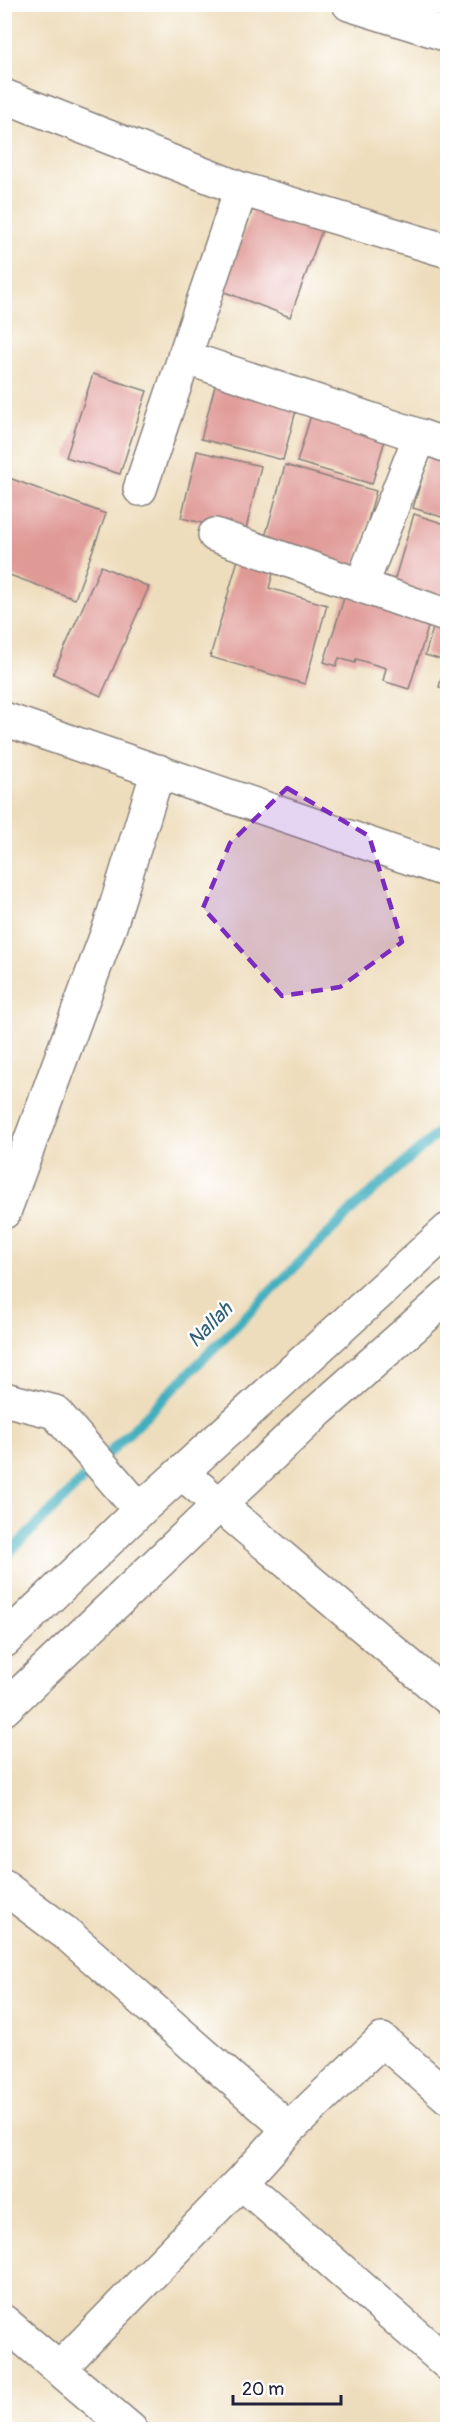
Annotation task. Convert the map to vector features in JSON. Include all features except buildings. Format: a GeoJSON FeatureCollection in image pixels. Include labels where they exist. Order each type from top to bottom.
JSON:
{"type":"FeatureCollection","features":[{"type":"Feature","properties":{"kind":"street"},"geometry":{"type":"LineString","coordinates":[[349,4],[447,35]]}},
{"type":"Feature","properties":{"kind":"street"},"geometry":{"type":"LineString","coordinates":[[4,96],[241,189],[447,251]]}},
{"type":"Feature","properties":{"kind":"street"},"geometry":{"type":"LineString","coordinates":[[140,489],[241,189]]}},
{"type":"Feature","properties":{"kind":"street"},"geometry":{"type":"LineString","coordinates":[[184,357],[434,441],[361,586]]}},
{"type":"Feature","properties":{"kind":"street"},"geometry":{"type":"LineString","coordinates":[[215,535],[447,616]]}},
{"type":"Feature","properties":{"kind":"street"},"geometry":{"type":"LineString","coordinates":[[4,719],[447,871]]}},
{"type":"Feature","properties":{"kind":"street"},"geometry":{"type":"LineString","coordinates":[[4,1212],[110,926],[158,771]]}},
{"type":"Feature","properties":{"kind":"street"},"geometry":{"type":"LineString","coordinates":[[4,1641],[140,1510],[447,1230]]}},
{"type":"Feature","properties":{"kind":"street"},"geometry":{"type":"LineString","coordinates":[[4,1709],[317,1412],[447,1296]]}},
{"type":"Feature","properties":{"kind":"street"},"geometry":{"type":"LineString","coordinates":[[4,1399],[55,1412],[140,1510]]}},
{"type":"Feature","properties":{"kind":"street"},"geometry":{"type":"LineString","coordinates":[[182,1473],[447,1698]]}},
{"type":"Feature","properties":{"kind":"street"},"geometry":{"type":"LineString","coordinates":[[4,1887],[68,1935],[288,2129]]}},
{"type":"Feature","properties":{"kind":"street"},"geometry":{"type":"LineString","coordinates":[[59,2368],[241,2182],[288,2129],[382,2040],[447,2097]]}},
{"type":"Feature","properties":{"kind":"street"},"geometry":{"type":"LineString","coordinates":[[241,2182],[447,2364]]}},
{"type":"Feature","properties":{"kind":"street"},"geometry":{"type":"LineString","coordinates":[[4,2322],[131,2430]]}},
{"type":"Feature","properties":{"kind":"highlighted area"},"geometry":{"type":"Polygon","coordinates":[[[287,788],[369,836],[402,942],[340,987],[282,996],[203,908],[230,843],[287,788]]]}},
{"type":"Feature","properties":{"kind":"waterway","name":"Nallah"},"geometry":{"type":"LineString","coordinates":[[4,1558],[354,1208],[448,1124]]}}]}
